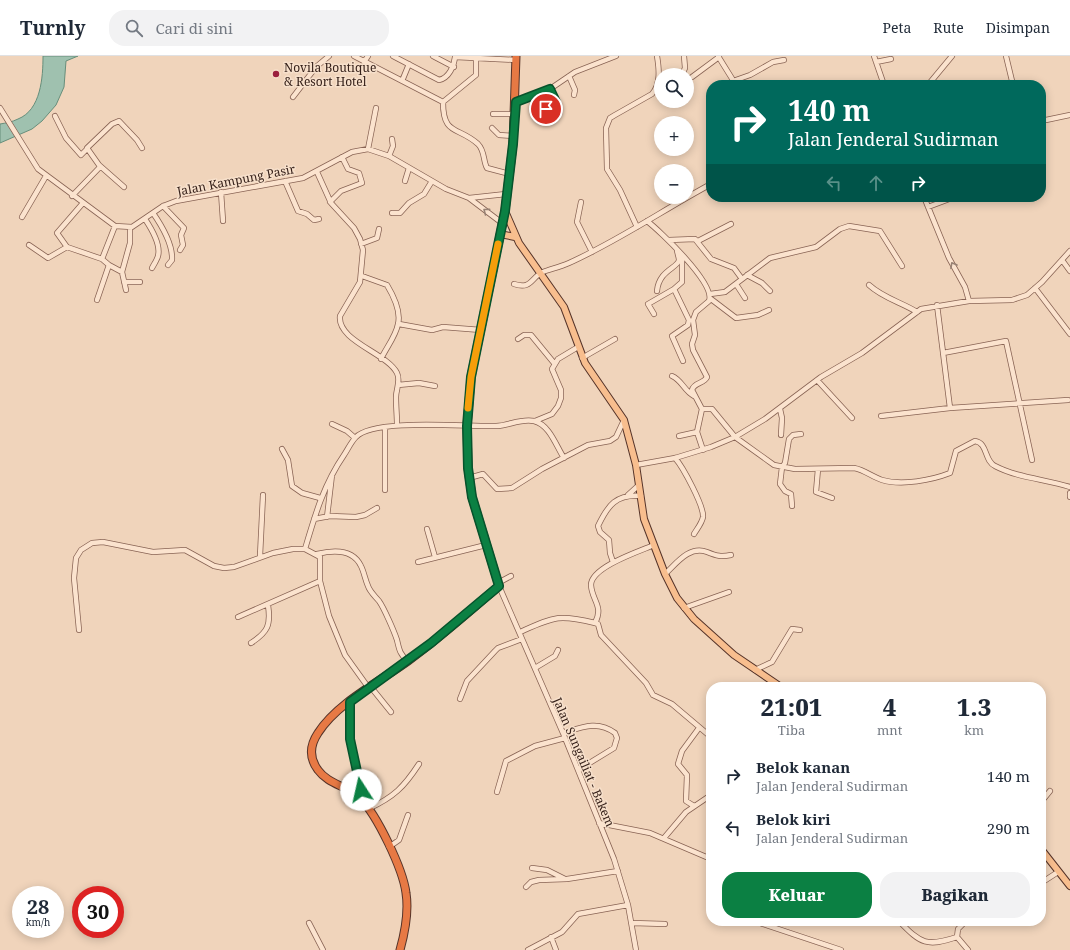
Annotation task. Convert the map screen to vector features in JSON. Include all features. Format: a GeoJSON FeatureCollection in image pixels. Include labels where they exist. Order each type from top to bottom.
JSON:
{"type":"FeatureCollection","features":[{"type":"Feature","properties":{"kind":"highway"},"geometry":{"type":"LineString","coordinates":[[400,950],[405,931],[406,892],[389,847],[368,809],[360,798],[322,774],[312,760],[311,750],[318,732],[338,711],[369,687],[408,661],[454,625],[498,584],[474,504],[469,478],[467,426],[471,377],[505,211],[506,194],[510,174],[516,102],[516,58]]}},
{"type":"Feature","properties":{"kind":"main road"},"geometry":{"type":"LineString","coordinates":[[505,211],[515,237],[564,307],[582,358],[624,420],[636,465],[644,519],[665,574],[684,608],[706,631],[734,656],[773,682]]}},
{"type":"Feature","properties":{"kind":"main road"},"geometry":{"type":"LineString","coordinates":[[500,234],[515,237]]}},
{"type":"Feature","properties":{"kind":"main road"},"geometry":{"type":"LineString","coordinates":[[1046,856],[1070,886]]}},
{"type":"Feature","properties":{"kind":"street"},"geometry":{"type":"LineString","coordinates":[[293,97],[316,67],[329,56]]}},
{"type":"Feature","properties":{"kind":"street"},"geometry":{"type":"LineString","coordinates":[[354,56],[443,102]]}},
{"type":"Feature","properties":{"kind":"street"},"geometry":{"type":"LineString","coordinates":[[364,62],[368,56]]}},
{"type":"Feature","properties":{"kind":"street"},"geometry":{"type":"LineString","coordinates":[[393,56],[439,80],[442,80],[454,67],[455,56],[516,58]]}},
{"type":"Feature","properties":{"kind":"street"},"geometry":{"type":"LineString","coordinates":[[433,56],[454,67]]}},
{"type":"Feature","properties":{"kind":"street"},"geometry":{"type":"LineString","coordinates":[[516,102],[550,89],[575,72],[616,56]]}},
{"type":"Feature","properties":{"kind":"street"},"geometry":{"type":"LineString","coordinates":[[657,56],[658,68]]}},
{"type":"Feature","properties":{"kind":"street"},"geometry":{"type":"LineString","coordinates":[[684,56],[685,68]]}},
{"type":"Feature","properties":{"kind":"street"},"geometry":{"type":"LineString","coordinates":[[874,56],[882,80]]}},
{"type":"Feature","properties":{"kind":"street"},"geometry":{"type":"LineString","coordinates":[[932,80],[952,56]]}},
{"type":"Feature","properties":{"kind":"street"},"geometry":{"type":"LineString","coordinates":[[1006,56],[1012,80]]}},
{"type":"Feature","properties":{"kind":"street"},"geometry":{"type":"LineString","coordinates":[[443,102],[476,75],[476,57]]}},
{"type":"Feature","properties":{"kind":"street"},"geometry":{"type":"LineString","coordinates":[[694,75],[718,57],[733,80]]}},
{"type":"Feature","properties":{"kind":"street"},"geometry":{"type":"LineString","coordinates":[[741,80],[773,62],[784,60]]}},
{"type":"Feature","properties":{"kind":"street"},"geometry":{"type":"LineString","coordinates":[[876,62],[891,60]]}},
{"type":"Feature","properties":{"kind":"street"},"geometry":{"type":"LineString","coordinates":[[402,81],[409,64]]}},
{"type":"Feature","properties":{"kind":"street"},"geometry":{"type":"LineString","coordinates":[[569,76],[575,90],[574,95]]}},
{"type":"Feature","properties":{"kind":"street"},"geometry":{"type":"LineString","coordinates":[[546,109],[553,107],[556,102],[550,89]]}},
{"type":"Feature","properties":{"kind":"street"},"geometry":{"type":"LineString","coordinates":[[634,228],[620,190],[607,169],[606,128],[610,118],[615,114],[652,94],[654,91]]}},
{"type":"Feature","properties":{"kind":"street"},"geometry":{"type":"LineString","coordinates":[[443,102],[443,114],[447,124],[478,145],[483,152],[487,168],[510,174]]}},
{"type":"Feature","properties":{"kind":"street"},"geometry":{"type":"LineString","coordinates":[[0,108],[24,149],[38,169],[72,196],[115,226],[130,227],[130,243],[122,272],[126,290]]}},
{"type":"Feature","properties":{"kind":"street"},"geometry":{"type":"LineString","coordinates":[[376,108],[368,149],[389,156],[432,181],[470,198],[502,223]]}},
{"type":"Feature","properties":{"kind":"street"},"geometry":{"type":"LineString","coordinates":[[493,114],[515,114]]}},
{"type":"Feature","properties":{"kind":"street"},"geometry":{"type":"LineString","coordinates":[[1046,120],[1070,115]]}},
{"type":"Feature","properties":{"kind":"street"},"geometry":{"type":"LineString","coordinates":[[55,116],[68,141],[81,154],[112,124],[119,122],[142,148]]}},
{"type":"Feature","properties":{"kind":"street"},"geometry":{"type":"LineString","coordinates":[[492,128],[499,135],[514,136]]}},
{"type":"Feature","properties":{"kind":"street"},"geometry":{"type":"LineString","coordinates":[[389,156],[393,146],[392,139]]}},
{"type":"Feature","properties":{"kind":"street"},"geometry":{"type":"LineString","coordinates":[[87,149],[99,165],[124,187]]}},
{"type":"Feature","properties":{"kind":"street","name":"Jalan Kampung Pasir"},"geometry":{"type":"LineString","coordinates":[[130,227],[145,219],[163,206],[181,200],[303,178],[317,172],[352,152],[368,149]]}},
{"type":"Feature","properties":{"kind":"street"},"geometry":{"type":"LineString","coordinates":[[330,202],[341,191],[362,183],[360,173],[348,169],[342,157]]}},
{"type":"Feature","properties":{"kind":"street"},"geometry":{"type":"LineString","coordinates":[[72,196],[95,174],[100,167],[99,165]]}},
{"type":"Feature","properties":{"kind":"street"},"geometry":{"type":"LineString","coordinates":[[406,181],[409,168]]}},
{"type":"Feature","properties":{"kind":"street"},"geometry":{"type":"LineString","coordinates":[[317,172],[330,202],[354,228],[363,250],[362,276],[354,294],[340,316],[340,321],[349,335],[396,371],[398,376],[396,396],[397,425]]}},
{"type":"Feature","properties":{"kind":"street"},"geometry":{"type":"LineString","coordinates":[[22,217],[46,176]]}},
{"type":"Feature","properties":{"kind":"street"},"geometry":{"type":"LineString","coordinates":[[285,181],[298,211],[307,214],[314,220],[319,219]]}},
{"type":"Feature","properties":{"kind":"street"},"geometry":{"type":"LineString","coordinates":[[392,213],[402,212],[409,203],[424,194],[432,181]]}},
{"type":"Feature","properties":{"kind":"street"},"geometry":{"type":"LineString","coordinates":[[514,284],[520,286],[527,284],[535,280],[540,273],[567,264],[592,252],[706,187]]}},
{"type":"Feature","properties":{"kind":"street"},"geometry":{"type":"LineString","coordinates":[[221,192],[223,221]]}},
{"type":"Feature","properties":{"kind":"street"},"geometry":{"type":"LineString","coordinates":[[470,198],[506,194]]}},
{"type":"Feature","properties":{"kind":"street"},"geometry":{"type":"LineString","coordinates":[[581,202],[577,222],[592,252]]}},
{"type":"Feature","properties":{"kind":"street"},"geometry":{"type":"LineString","coordinates":[[926,202],[949,258],[965,287],[969,301]]}},
{"type":"Feature","properties":{"kind":"street"},"geometry":{"type":"LineString","coordinates":[[928,207],[941,202]]}},
{"type":"Feature","properties":{"kind":"street"},"geometry":{"type":"LineString","coordinates":[[83,203],[57,234],[66,247],[102,259],[109,266],[122,272]]}},
{"type":"Feature","properties":{"kind":"street"},"geometry":{"type":"LineString","coordinates":[[163,206],[184,228],[181,235],[183,245],[180,250]]}},
{"type":"Feature","properties":{"kind":"street"},"geometry":{"type":"LineString","coordinates":[[153,213],[161,225],[171,250],[172,260],[168,265]]}},
{"type":"Feature","properties":{"kind":"street"},"geometry":{"type":"LineString","coordinates":[[145,219],[154,235],[159,252],[158,258],[152,268]]}},
{"type":"Feature","properties":{"kind":"street"},"geometry":{"type":"LineString","coordinates":[[647,221],[677,249],[703,281],[710,296],[736,318],[751,317],[769,310]]}},
{"type":"Feature","properties":{"kind":"street"},"geometry":{"type":"LineString","coordinates":[[698,242],[731,224]]}},
{"type":"Feature","properties":{"kind":"street"},"geometry":{"type":"LineString","coordinates":[[102,259],[115,226]]}},
{"type":"Feature","properties":{"kind":"street"},"geometry":{"type":"LineString","coordinates":[[694,396],[692,387],[707,378],[692,347],[695,335],[693,317],[710,296],[725,292],[770,258],[814,248],[840,228],[849,226],[880,231],[902,266]]}},
{"type":"Feature","properties":{"kind":"street"},"geometry":{"type":"LineString","coordinates":[[361,244],[377,238],[379,229]]}},
{"type":"Feature","properties":{"kind":"street"},"geometry":{"type":"LineString","coordinates":[[669,240],[679,241],[693,238],[711,258],[734,268],[745,277],[762,283],[770,291]]}},
{"type":"Feature","properties":{"kind":"street"},"geometry":{"type":"LineString","coordinates":[[29,245],[48,258],[66,247]]}},
{"type":"Feature","properties":{"kind":"street"},"geometry":{"type":"LineString","coordinates":[[657,291],[658,281],[678,263],[679,260],[677,249]]}},
{"type":"Feature","properties":{"kind":"street"},"geometry":{"type":"LineString","coordinates":[[636,465],[675,458],[703,450],[736,437],[780,409],[817,380],[862,353],[917,312],[937,306],[969,301],[1020,299],[1035,288],[1070,251]]}},
{"type":"Feature","properties":{"kind":"street"},"geometry":{"type":"LineString","coordinates":[[654,314],[648,304],[674,289],[682,282],[682,255]]}},
{"type":"Feature","properties":{"kind":"street"},"geometry":{"type":"LineString","coordinates":[[1062,260],[1070,271]]}},
{"type":"Feature","properties":{"kind":"street"},"geometry":{"type":"LineString","coordinates":[[97,300],[109,266]]}},
{"type":"Feature","properties":{"kind":"street"},"geometry":{"type":"LineString","coordinates":[[362,276],[387,285],[394,298],[399,324],[381,359]]}},
{"type":"Feature","properties":{"kind":"street"},"geometry":{"type":"LineString","coordinates":[[124,282],[140,282]]}},
{"type":"Feature","properties":{"kind":"street"},"geometry":{"type":"LineString","coordinates":[[736,284],[745,298]]}},
{"type":"Feature","properties":{"kind":"street"},"geometry":{"type":"LineString","coordinates":[[869,285],[883,296],[904,304],[917,312]]}},
{"type":"Feature","properties":{"kind":"street"},"geometry":{"type":"LineString","coordinates":[[1035,288],[1070,334]]}},
{"type":"Feature","properties":{"kind":"street"},"geometry":{"type":"LineString","coordinates":[[674,289],[689,320],[688,325],[672,336],[683,361]]}},
{"type":"Feature","properties":{"kind":"street"},"geometry":{"type":"LineString","coordinates":[[937,306],[950,408]]}},
{"type":"Feature","properties":{"kind":"street"},"geometry":{"type":"LineString","coordinates":[[399,324],[432,330],[442,327],[481,330]]}},
{"type":"Feature","properties":{"kind":"street"},"geometry":{"type":"LineString","coordinates":[[518,339],[524,335],[531,335],[554,364]]}},
{"type":"Feature","properties":{"kind":"street"},"geometry":{"type":"LineString","coordinates":[[582,358],[615,339]]}},
{"type":"Feature","properties":{"kind":"street"},"geometry":{"type":"LineString","coordinates":[[943,353],[1006,341],[1032,460]]}},
{"type":"Feature","properties":{"kind":"street"},"geometry":{"type":"LineString","coordinates":[[305,549],[320,498],[333,471],[355,438],[368,430],[397,425],[498,426],[521,421],[535,421],[552,414],[558,406],[561,398],[561,390],[552,368],[554,364],[578,347]]}},
{"type":"Feature","properties":{"kind":"street"},"geometry":{"type":"LineString","coordinates":[[672,376],[678,379],[686,390],[694,396],[700,404],[702,409],[697,432],[703,450]]}},
{"type":"Feature","properties":{"kind":"street"},"geometry":{"type":"LineString","coordinates":[[817,380],[852,418]]}},
{"type":"Feature","properties":{"kind":"street"},"geometry":{"type":"LineString","coordinates":[[398,385],[419,383],[435,386]]}},
{"type":"Feature","properties":{"kind":"street"},"geometry":{"type":"LineString","coordinates":[[880,416],[950,408],[1068,400]]}},
{"type":"Feature","properties":{"kind":"street"},"geometry":{"type":"LineString","coordinates":[[702,409],[712,409],[736,437],[764,459],[774,465],[782,467],[858,469],[878,479],[894,483],[926,479],[950,473],[956,451],[975,441],[980,442],[983,446],[990,463],[1011,474],[1032,477],[1070,487]]}},
{"type":"Feature","properties":{"kind":"street"},"geometry":{"type":"LineString","coordinates":[[780,409],[782,418],[781,435]]}},
{"type":"Feature","properties":{"kind":"street"},"geometry":{"type":"LineString","coordinates":[[469,478],[483,474],[494,487],[507,490],[518,486],[542,469],[591,444],[610,441],[616,436],[624,420]]}},
{"type":"Feature","properties":{"kind":"street"},"geometry":{"type":"LineString","coordinates":[[535,421],[546,428],[564,458]]}},
{"type":"Feature","properties":{"kind":"street"},"geometry":{"type":"LineString","coordinates":[[332,424],[347,431],[355,438]]}},
{"type":"Feature","properties":{"kind":"street"},"geometry":{"type":"LineString","coordinates":[[385,427],[385,490]]}},
{"type":"Feature","properties":{"kind":"street"},"geometry":{"type":"LineString","coordinates":[[679,436],[697,432]]}},
{"type":"Feature","properties":{"kind":"street"},"geometry":{"type":"LineString","coordinates":[[792,506],[791,494],[785,491],[780,484],[782,467],[785,463],[789,439],[794,435],[801,434]]}},
{"type":"Feature","properties":{"kind":"street"},"geometry":{"type":"LineString","coordinates":[[282,450],[288,460],[292,486],[302,493],[320,498]]}},
{"type":"Feature","properties":{"kind":"street"},"geometry":{"type":"LineString","coordinates":[[675,458],[686,472],[703,514],[700,525],[694,534]]}},
{"type":"Feature","properties":{"kind":"street"},"geometry":{"type":"LineString","coordinates":[[818,469],[816,492],[832,498]]}},
{"type":"Feature","properties":{"kind":"street"},"geometry":{"type":"LineString","coordinates":[[327,517],[333,471]]}},
{"type":"Feature","properties":{"kind":"street"},"geometry":{"type":"LineString","coordinates":[[614,562],[609,551],[609,540],[600,532],[598,526],[611,504],[628,495],[639,485]]}},
{"type":"Feature","properties":{"kind":"street"},"geometry":{"type":"LineString","coordinates":[[260,556],[263,494]]}},
{"type":"Feature","properties":{"kind":"street"},"geometry":{"type":"LineString","coordinates":[[628,495],[641,496]]}},
{"type":"Feature","properties":{"kind":"street"},"geometry":{"type":"LineString","coordinates":[[314,519],[327,517],[356,517],[365,515],[377,508]]}},
{"type":"Feature","properties":{"kind":"street"},"geometry":{"type":"LineString","coordinates":[[427,529],[435,557]]}},
{"type":"Feature","properties":{"kind":"street"},"geometry":{"type":"LineString","coordinates":[[79,630],[74,578],[76,558],[81,550],[92,543],[102,542],[153,552],[185,550],[214,566],[224,568],[234,567],[260,556],[293,549],[305,549],[318,554],[327,552],[343,552],[350,554],[361,564],[369,588],[381,606],[397,640],[400,653],[408,661]]}},
{"type":"Feature","properties":{"kind":"street"},"geometry":{"type":"LineString","coordinates":[[418,562],[486,545]]}},
{"type":"Feature","properties":{"kind":"street"},"geometry":{"type":"LineString","coordinates":[[595,623],[599,612],[591,585],[592,581],[607,565],[654,545]]}},
{"type":"Feature","properties":{"kind":"street"},"geometry":{"type":"LineString","coordinates":[[665,574],[684,556],[692,552],[705,551],[716,556],[731,555]]}},
{"type":"Feature","properties":{"kind":"street"},"geometry":{"type":"LineString","coordinates":[[318,554],[322,561],[320,581],[323,598],[345,655],[369,687],[392,712]]}},
{"type":"Feature","properties":{"kind":"street"},"geometry":{"type":"LineString","coordinates":[[498,584],[511,576]]}},
{"type":"Feature","properties":{"kind":"street"},"geometry":{"type":"LineString","coordinates":[[238,617],[320,581]]}},
{"type":"Feature","properties":{"kind":"street","name":"Jalan Sungailiat - Bakem"},"geometry":{"type":"LineString","coordinates":[[498,584],[564,736],[618,871],[628,905],[636,950]]}},
{"type":"Feature","properties":{"kind":"street"},"geometry":{"type":"LineString","coordinates":[[684,608],[729,592]]}},
{"type":"Feature","properties":{"kind":"street"},"geometry":{"type":"LineString","coordinates":[[251,643],[262,636],[266,630],[270,617],[268,605]]}},
{"type":"Feature","properties":{"kind":"street"},"geometry":{"type":"LineString","coordinates":[[520,632],[552,618],[570,617],[598,624],[601,635],[646,683],[653,695],[672,704],[706,733]]}},
{"type":"Feature","properties":{"kind":"street"},"geometry":{"type":"LineString","coordinates":[[755,670],[772,662],[792,629],[800,630]]}},
{"type":"Feature","properties":{"kind":"street"},"geometry":{"type":"LineString","coordinates":[[460,699],[467,681],[494,651],[522,639]]}},
{"type":"Feature","properties":{"kind":"street"},"geometry":{"type":"LineString","coordinates":[[535,668],[555,656],[558,650]]}},
{"type":"Feature","properties":{"kind":"street"},"geometry":{"type":"LineString","coordinates":[[350,702],[350,739],[358,774],[360,798]]}},
{"type":"Feature","properties":{"kind":"street"},"geometry":{"type":"LineString","coordinates":[[497,792],[506,761],[535,746],[594,725],[602,726],[615,733],[617,738],[614,748],[578,770]]}},
{"type":"Feature","properties":{"kind":"street"},"geometry":{"type":"LineString","coordinates":[[694,806],[686,801],[686,775],[678,764],[682,751],[699,728]]}},
{"type":"Feature","properties":{"kind":"street"},"geometry":{"type":"LineString","coordinates":[[368,809],[381,803],[404,786],[419,764]]}},
{"type":"Feature","properties":{"kind":"street"},"geometry":{"type":"LineString","coordinates":[[1046,796],[1050,791]]}},
{"type":"Feature","properties":{"kind":"street"},"geometry":{"type":"LineString","coordinates":[[664,838],[676,822],[694,806],[706,798]]}},
{"type":"Feature","properties":{"kind":"street"},"geometry":{"type":"LineString","coordinates":[[389,847],[399,840],[408,815]]}},
{"type":"Feature","properties":{"kind":"street"},"geometry":{"type":"LineString","coordinates":[[599,823],[626,827],[664,838],[706,856]]}},
{"type":"Feature","properties":{"kind":"street"},"geometry":{"type":"LineString","coordinates":[[532,868],[547,870],[566,879]]}},
{"type":"Feature","properties":{"kind":"street"},"geometry":{"type":"LineString","coordinates":[[526,887],[539,880],[566,879],[618,871]]}},
{"type":"Feature","properties":{"kind":"street"},"geometry":{"type":"LineString","coordinates":[[1046,880],[1058,872]]}},
{"type":"Feature","properties":{"kind":"street"},"geometry":{"type":"LineString","coordinates":[[528,950],[562,932],[578,914],[628,905]]}},
{"type":"Feature","properties":{"kind":"street"},"geometry":{"type":"LineString","coordinates":[[309,923],[323,950]]}},
{"type":"Feature","properties":{"kind":"street"},"geometry":{"type":"LineString","coordinates":[[632,923],[666,924]]}},
{"type":"Feature","properties":{"kind":"street"},"geometry":{"type":"LineString","coordinates":[[769,926],[841,950]]}},
{"type":"Feature","properties":{"kind":"street"},"geometry":{"type":"LineString","coordinates":[[904,926],[913,935],[928,943],[934,944],[957,937]]}},
{"type":"Feature","properties":{"kind":"street"},"geometry":{"type":"LineString","coordinates":[[962,926],[958,930],[957,937],[968,950]]}},
{"type":"Feature","properties":{"kind":"street"},"geometry":{"type":"LineString","coordinates":[[551,937],[556,950]]}},
{"type":"Feature","properties":{"kind":"shaded area"},"geometry":{"type":"Polygon","coordinates":[[[43,56],[78,56],[66,61],[64,87],[56,105],[42,121],[32,129],[0,143],[0,124],[14,121],[26,115],[36,101],[41,83],[43,56]]]}},
{"type":"Feature","properties":{"kind":"slow traffic"},"geometry":{"type":"LineString","coordinates":[[468,408],[471,377],[498,244]]}},
{"type":"Feature","properties":{"kind":"place","name":"Novila Boutique & Resort Hotel"},"geometry":{"type":"Point","coordinates":[276,74]}},
{"type":"Feature","properties":{"kind":"route"},"geometry":{"type":"LineString","coordinates":[[361,790],[351,748],[350,702],[368,687],[408,661],[454,625],[499,586],[479,524],[469,478],[467,426],[471,377],[505,211],[506,194],[510,174],[516,102],[550,89],[556,102],[553,107],[546,109]]}}]}
